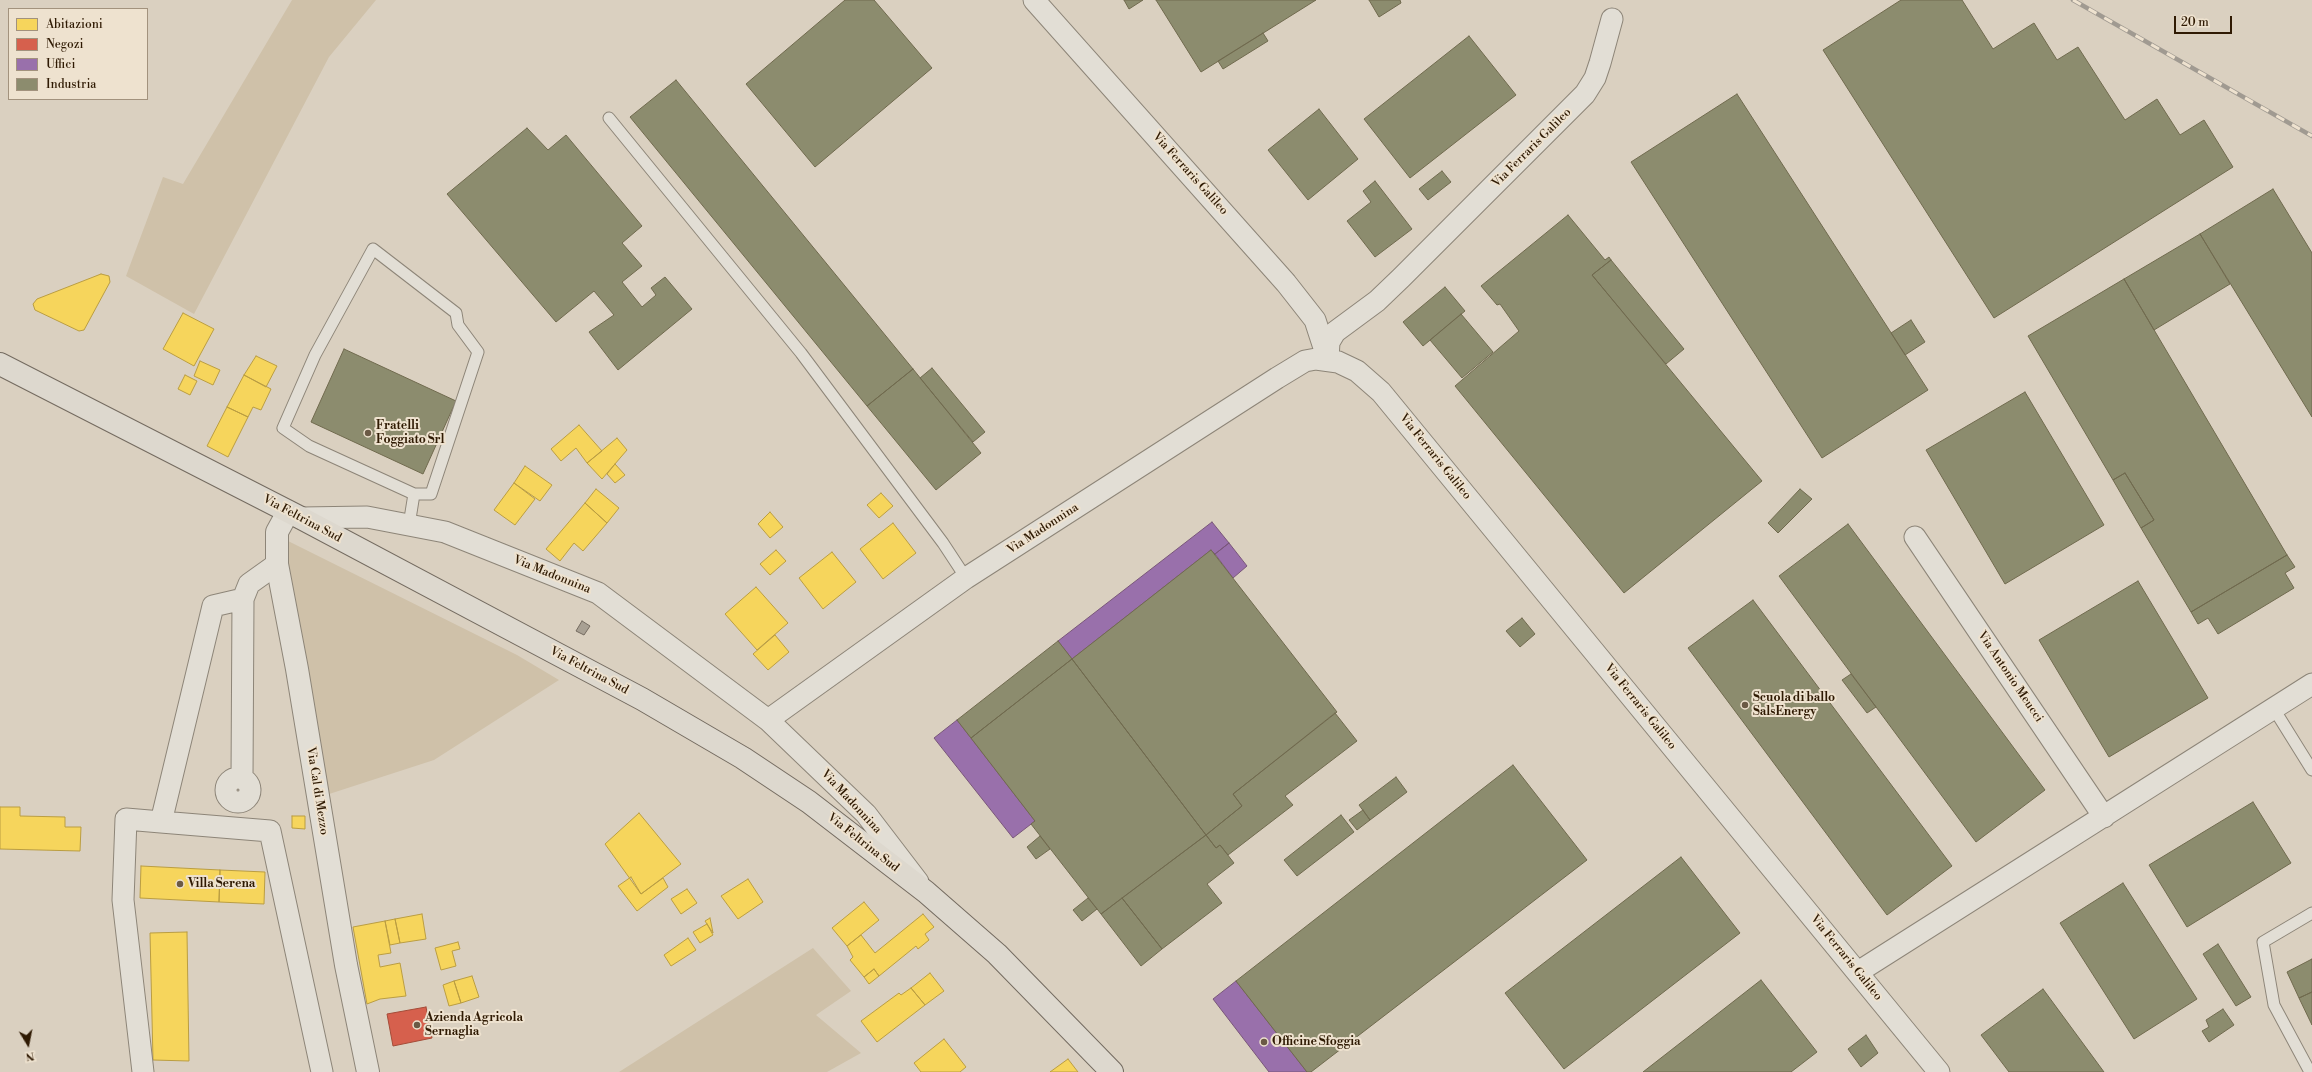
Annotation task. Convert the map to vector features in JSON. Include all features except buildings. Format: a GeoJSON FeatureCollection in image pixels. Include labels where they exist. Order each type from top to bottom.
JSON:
{"type":"FeatureCollection","features":[{"type":"Feature","properties":{"kind":"main road","name":"Via Feltrina Sud"},"geometry":{"type":"LineString","coordinates":[[0,364],[295,515],[691,726],[809,802],[926,892],[1012,969],[1112,1072]]}},
{"type":"Feature","properties":{"kind":"street","name":"Via Ferraris Galileo"},"geometry":{"type":"LineString","coordinates":[[1034,0],[1286,283],[1315,320],[1328,360]]}},
{"type":"Feature","properties":{"kind":"street","name":"Via Ferraris Galileo"},"geometry":{"type":"LineString","coordinates":[[1328,360],[1329,342],[1335,332],[1377,301],[1585,94],[1600,63],[1612,19]]}},
{"type":"Feature","properties":{"kind":"street","name":"Via Madonnina"},"geometry":{"type":"LineString","coordinates":[[768,720],[966,578],[1282,374],[1305,361],[1316,359],[1328,360]]}},
{"type":"Feature","properties":{"kind":"street","name":"Via Ferraris Galileo"},"geometry":{"type":"LineString","coordinates":[[1328,360],[1357,371],[1381,392],[1939,1072]]}},
{"type":"Feature","properties":{"kind":"street","name":"Via Madonnina"},"geometry":{"type":"LineString","coordinates":[[295,515],[367,517],[445,532],[598,593],[768,720],[866,814],[926,892]]}},
{"type":"Feature","properties":{"kind":"street","name":"Via Cal di Mezzo"},"geometry":{"type":"LineString","coordinates":[[295,515],[277,532],[277,564],[297,669],[346,965],[368,1072]]}},
{"type":"Feature","properties":{"kind":"street","name":"Via Antonio Meucci"},"geometry":{"type":"LineString","coordinates":[[1915,537],[2104,816]]}},
{"type":"Feature","properties":{"kind":"street"},"geometry":{"type":"LineString","coordinates":[[238,828],[234,802],[242,802],[246,799],[250,792],[248,783],[242,778],[243,599],[249,584],[277,564]]}},
{"type":"Feature","properties":{"kind":"street"},"geometry":{"type":"LineString","coordinates":[[161,822],[212,606],[243,599]]}},
{"type":"Feature","properties":{"kind":"street"},"geometry":{"type":"LineString","coordinates":[[1858,972],[2312,684]]}},
{"type":"Feature","properties":{"kind":"street"},"geometry":{"type":"LineString","coordinates":[[143,1072],[123,900],[126,819],[270,831],[322,1072]]}},
{"type":"Feature","properties":{"kind":"lane"},"geometry":{"type":"LineString","coordinates":[[609,118],[800,353],[943,543],[966,578]]}},
{"type":"Feature","properties":{"kind":"lane"},"geometry":{"type":"LineString","coordinates":[[373,249],[456,314],[458,325],[478,352],[431,494],[414,494],[309,446],[283,428],[315,355],[373,249]]}},
{"type":"Feature","properties":{"kind":"lane"},"geometry":{"type":"LineString","coordinates":[[410,525],[414,494]]}},
{"type":"Feature","properties":{"kind":"lane"},"geometry":{"type":"LineString","coordinates":[[2274,709],[2312,770]]}},
{"type":"Feature","properties":{"kind":"lane"},"geometry":{"type":"LineString","coordinates":[[2310,1072],[2274,1005],[2263,942],[2312,913]]}},
{"type":"Feature","properties":{"kind":"shaded area"},"geometry":{"type":"Polygon","coordinates":[[[292,0],[376,0],[329,57],[194,314],[126,276],[163,177],[183,184],[292,0]]]}},
{"type":"Feature","properties":{"kind":"shaded area"},"geometry":{"type":"Polygon","coordinates":[[[276,535],[517,655],[559,680],[434,760],[323,796],[276,535]]]}},
{"type":"Feature","properties":{"kind":"shaded area"},"geometry":{"type":"Polygon","coordinates":[[[813,948],[851,991],[816,1015],[861,1053],[827,1072],[619,1072],[813,948]]]}},
{"type":"Feature","properties":{"kind":"railway"},"geometry":{"type":"LineString","coordinates":[[2073,0],[2312,136]]}},
{"type":"Feature","properties":{"kind":"place","name":"Fratelli Foggiato Srl"},"geometry":{"type":"Point","coordinates":[368,433]}},
{"type":"Feature","properties":{"kind":"place","name":"Scuola di ballo SalsEnergy"},"geometry":{"type":"Point","coordinates":[1745,705]}},
{"type":"Feature","properties":{"kind":"place","name":"Villa Serena"},"geometry":{"type":"Point","coordinates":[180,884]}},
{"type":"Feature","properties":{"kind":"place","name":"Azienda Agricola Sernaglia"},"geometry":{"type":"Point","coordinates":[417,1025]}},
{"type":"Feature","properties":{"kind":"place","name":"Officine Sfoggia"},"geometry":{"type":"Point","coordinates":[1264,1042]}}]}
